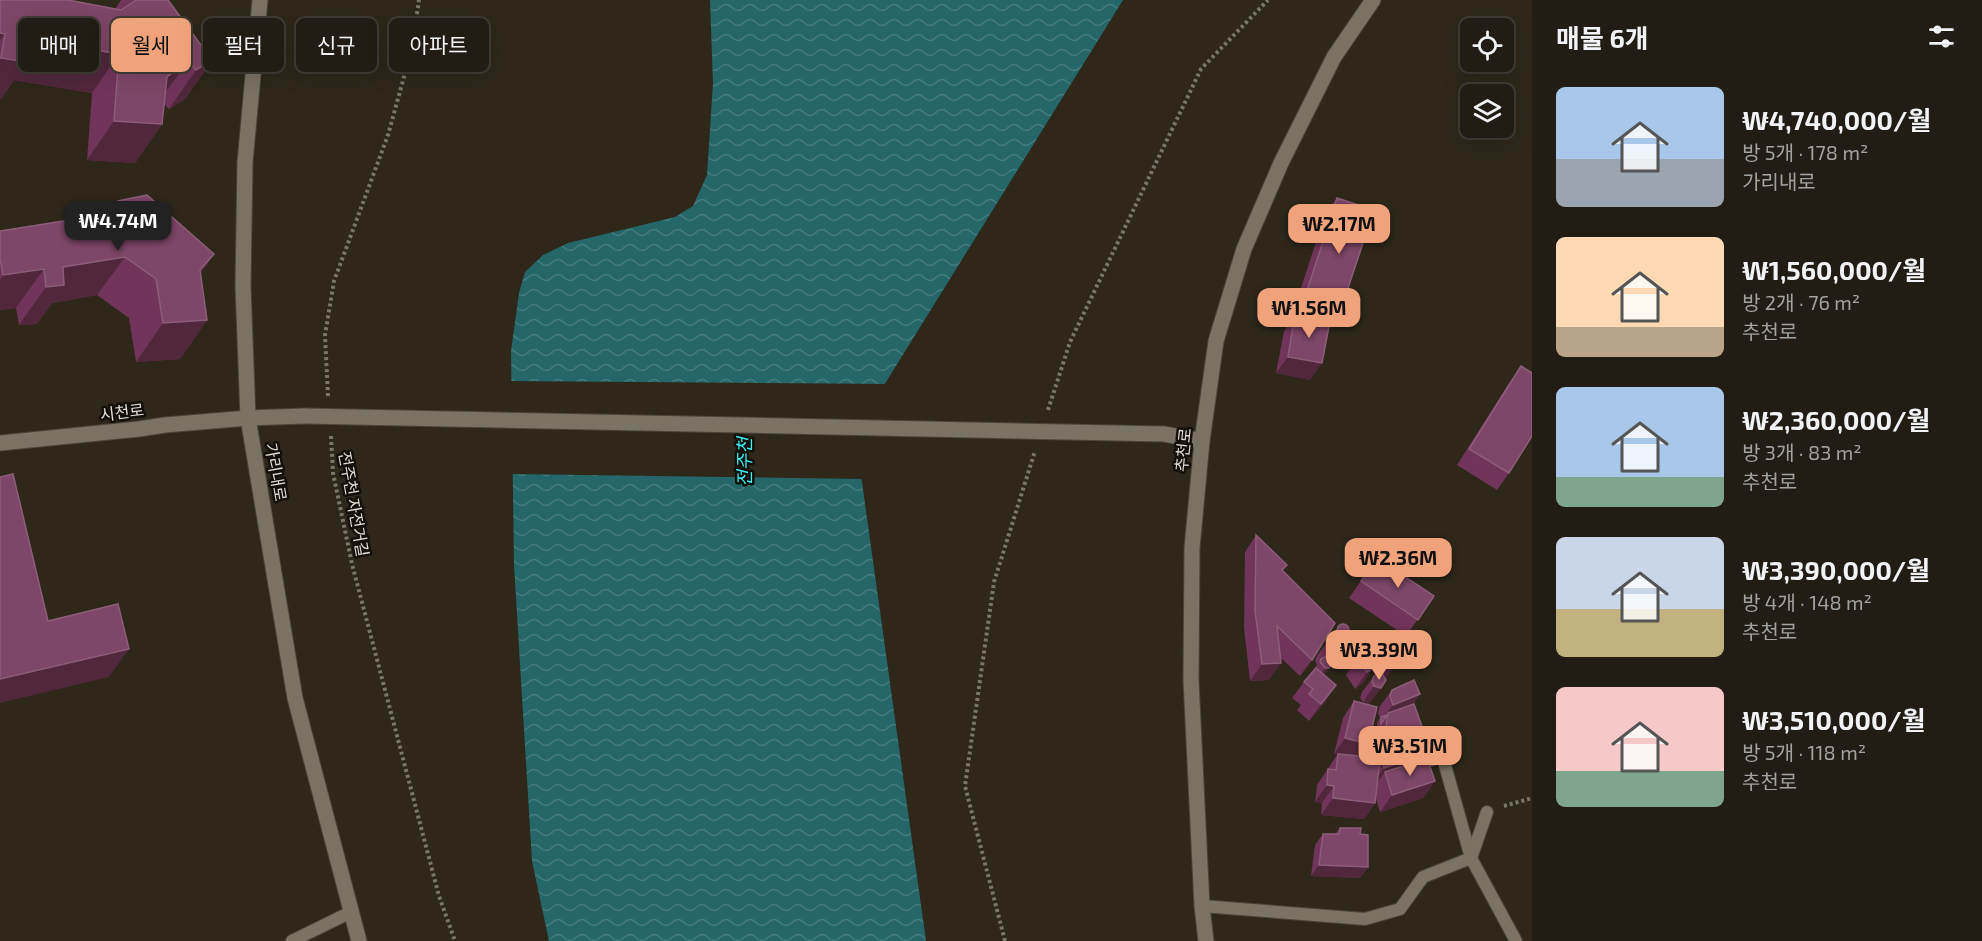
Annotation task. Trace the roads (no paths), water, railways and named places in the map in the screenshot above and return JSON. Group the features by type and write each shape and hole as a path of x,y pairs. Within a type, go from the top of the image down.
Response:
{"street":[{"name":"가리내로","path":"260,0 245,162 243,286 248,418 295,698 359,941"},
{"name":"추천로","path":"1206,941 1202,906 1191,680 1192,548 1202,441 1216,340 1244,249 1281,163 1334,57 1373,0"},
{"name":"시천로","path":"0,443 139,429 165,424 305,416 1164,434 1202,441"}],"lane":[{"path":"1438,740 1471,858 1516,941"},
{"path":"1471,858 1486,812"},
{"path":"1202,906 1365,920 1400,909 1423,877 1471,858"},
{"path":"292,941 351,912"}],"water":[{"name":"전주천","path":"710,0 1123,0 855,432 926,941 549,941 532,861 514,565 511,351 519,293 525,272 543,255 568,243 675,217 693,206 707,175 713,83"}]}
